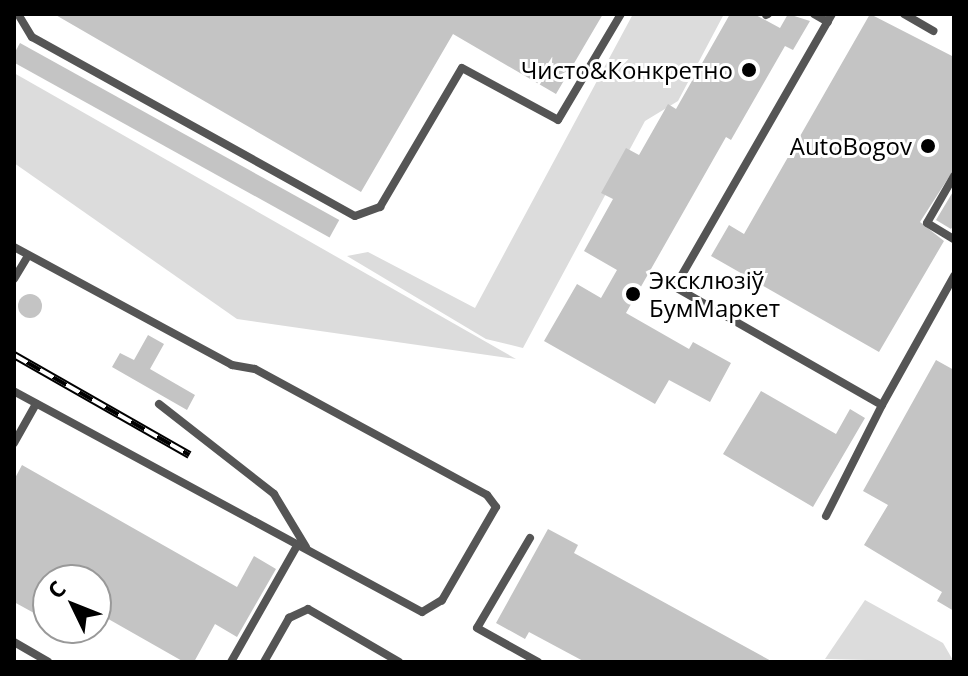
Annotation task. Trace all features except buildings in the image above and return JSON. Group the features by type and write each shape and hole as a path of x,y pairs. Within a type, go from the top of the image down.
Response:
{"lane":[{"path":"18,14 32,37 355,216 380,207 462,68 558,120 621,14"},
{"path":"814,14 830,18 675,287 882,405"},
{"path":"904,14 934,31"},
{"path":"954,176 927,223 954,239"},
{"path":"14,247 27,257 232,365 255,369 487,495 496,507 442,600 422,612 14,391"},
{"path":"14,279 27,257"},
{"path":"826,516 882,405 954,276"},
{"path":"14,443 36,404"},
{"path":"159,404 274,494 309,551"},
{"path":"530,538 477,628 538,662"},
{"path":"231,662 298,544"},
{"path":"264,662 289,618 308,609 399,662"},
{"path":"14,642 48,662"}],"shaded area":[{"path":"633,14 724,14 678,101 645,121 523,348 486,339 347,256 368,252 475,308"},
{"path":"14,73 516,359 237,319 14,163"},
{"path":"865,600 943,643 954,662 825,659"}],"railway":[{"path":"14,355 189,455"}],"place":[{"name":"Чисто&Конкретно","path":"749,70"},
{"name":"AutoBogov","path":"928,146"},
{"name":"Эксклюзіў БумМаркет","path":"633,294"}]}
